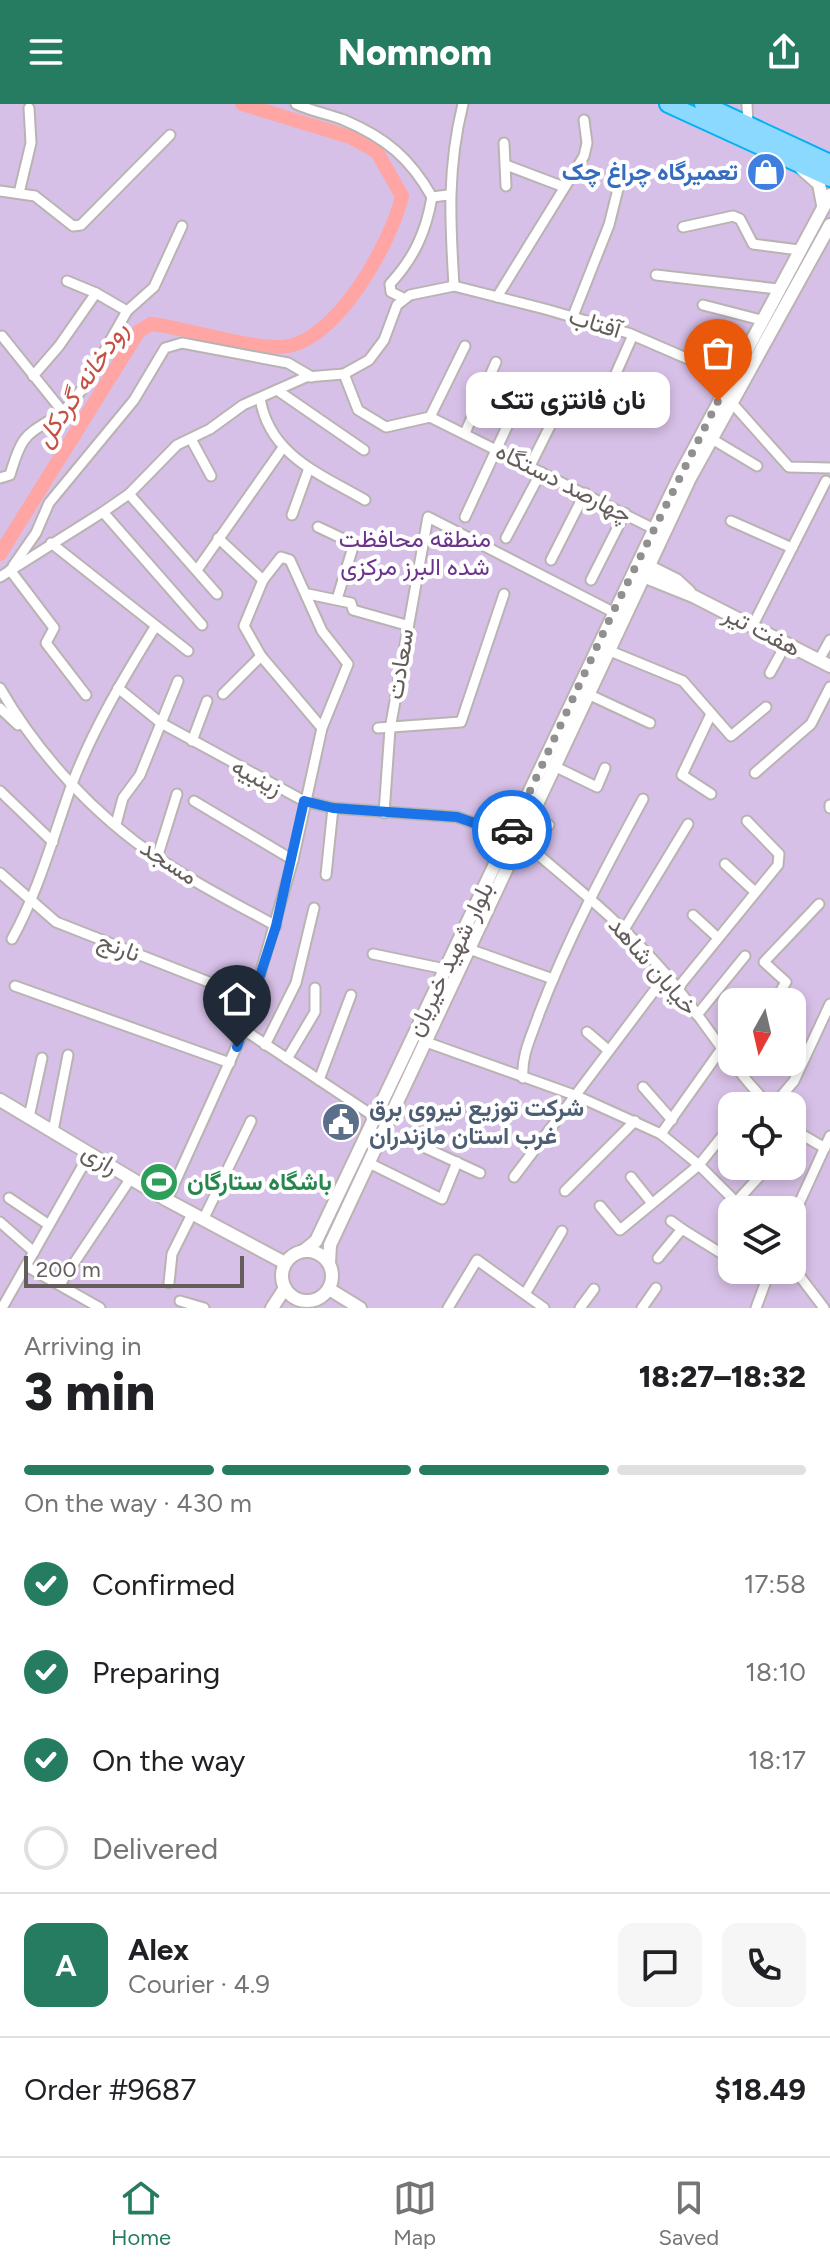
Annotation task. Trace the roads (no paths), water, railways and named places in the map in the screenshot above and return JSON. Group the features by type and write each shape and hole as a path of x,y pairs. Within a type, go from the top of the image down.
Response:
{"highway":[{"path":"668,104 830,178"},
{"path":"703,104 826,159"}],"main road":[{"path":"790,159 819,184 827,201"},
{"name":"بلوار شهید خیریان","path":"305,1250 316,1241 445,969 515,838 533,815 610,651 654,529 730,377 827,201"},
{"name":"بلوار شهید خیریان","path":"329,1263 330,1245 469,949 613,612 641,569 830,225"},
{"name":"هفت تیر","path":"641,569 676,580 693,596 824,663"},
{"name":"رازی","path":"0,1100 167,1200 285,1263"},
{"path":"294,1308 319,1298 329,1289 332,1279 329,1263 319,1253 305,1250 297,1252 285,1263 282,1271 285,1288 294,1297 306,1301"},
{"path":"272,1308 285,1288"},
{"path":"329,1289 360,1308"}],"street":[{"path":"296,104 343,120 382,139 415,166 432,197 428,223 410,262 390,284 391,292 403,298 454,286 448,195 453,144 463,104"},
{"path":"747,104 748,125"},
{"path":"19,193 31,143 29,108"},
{"path":"497,297 584,156 587,143 584,120"},
{"path":"0,191 35,196 73,226 81,225 170,135"},
{"path":"504,143 506,186"},
{"path":"506,165 564,187"},
{"path":"573,316 609,225 619,185"},
{"path":"432,197 448,195"},
{"path":"683,227 733,216 740,219 753,244 799,250"},
{"path":"0,478 10,475 20,441 28,432 63,412 84,387 127,311 154,287 182,226"},
{"path":"656,275 778,289"},
{"path":"67,281 127,311"},
{"name":"آفتاب","path":"454,286 573,316 633,335 730,377"},
{"path":"33,376 59,346 96,293"},
{"path":"3,574 129,494 177,445 243,405 312,377 344,374 369,360 384,340 403,298"},
{"path":"703,305 761,320"},
{"path":"609,389 633,335"},
{"path":"2,336 63,412"},
{"path":"3,574 36,533 49,503 134,400 165,348 182,343 288,363 312,377"},
{"path":"344,374 358,410 386,427 430,417 465,346"},
{"path":"465,433 496,362"},
{"path":"465,517 529,379"},
{"path":"277,390 364,450"},
{"path":"530,466 565,396"},
{"path":"260,398 268,429 282,449 365,500"},
{"path":"732,403 789,467 830,468"},
{"name":"چهارصد دستگاه","path":"430,417 654,529"},
{"path":"191,439 211,476"},
{"path":"712,439 757,466"},
{"path":"197,570 282,449"},
{"path":"292,515 309,468"},
{"path":"506,538 541,472"},
{"path":"752,627 826,481"},
{"path":"551,560 585,493"},
{"path":"129,494 217,594"},
{"path":"103,512 202,625"},
{"path":"591,580 625,513"},
{"name":"سعادت","path":"384,813 390,729 406,625 428,517 613,612"},
{"path":"731,521 792,548"},
{"path":"318,527 354,544 337,599"},
{"path":"218,538 263,580"},
{"path":"51,543 188,651"},
{"path":"167,1200 244,1030 276,926 322,728 348,664 322,631 308,594 286,558 278,558 263,580 244,626 261,656 322,728"},
{"path":"3,574 54,628 46,643 86,695"},
{"path":"308,594 351,603 353,610 406,625"},
{"path":"378,728 461,722 504,594"},
{"path":"12,939 33,901 72,784 118,688 155,627"},
{"path":"824,663 830,640"},
{"path":"770,673 786,644"},
{"path":"610,651 683,681 731,736 766,707"},
{"path":"223,694 261,656"},
{"path":"116,824 123,798 140,775 178,681"},
{"path":"755,773 811,724 830,687"},
{"path":"0,688 26,733"},
{"name":"زینبیه","path":"118,688 161,723 304,801 333,808 457,817 515,838"},
{"path":"590,695 650,723"},
{"path":"192,741 207,701"},
{"path":"0,708 26,733"},
{"path":"711,714 682,775 711,794"},
{"name":"مسجد","path":"26,733 72,784 157,858 276,926"},
{"path":"556,767 597,787 605,768"},
{"path":"0,791 53,842"},
{"path":"157,858 177,794"},
{"path":"523,1078 521,1062 553,979 589,897 643,799"},
{"path":"194,801 293,860"},
{"path":"326,875 333,808"},
{"path":"533,815 549,825"},
{"path":"677,989 780,859 747,821"},
{"path":"625,928 688,824"},
{"name":"خیابان شاهد","path":"515,838 625,928 677,989 718,1048"},
{"path":"725,864 754,891"},
{"name":"نارنج","path":"0,873 56,922 252,999"},
{"path":"782,988 786,982 764,962 819,904"},
{"path":"265,1045 296,983 314,908"},
{"path":"693,915 717,937"},
{"path":"469,949 553,979"},
{"path":"373,954 445,969"},
{"path":"697,1015 745,956"},
{"path":"514,1177 666,975"},
{"path":"15,986 230,1063"},
{"path":"287,1059 315,1012 315,988"},
{"path":"319,1080 351,995"},
{"path":"784,1092 794,1081 830,1004"},
{"path":"244,1030 375,1117"},
{"path":"587,1032 608,1050"},
{"path":"426,1042 577,1096 661,1134 730,1196"},
{"path":"661,1134 718,1054"},
{"path":"53,1131 68,1055"},
{"path":"29,1117 42,1058"},
{"path":"643,1087 672,1120"},
{"path":"169,1283 172,1254 198,1217 251,1121"},
{"path":"565,1191 635,1121"},
{"path":"803,1196 828,1141 806,1134"},
{"path":"600,1206 620,1230 699,1165 718,1141"},
{"path":"417,1144 480,1173"},
{"path":"2,1308 90,1153"},
{"path":"369,1163 442,1199 457,1162"},
{"path":"631,1177 651,1202"},
{"path":"60,1284 131,1178"},
{"path":"742,1196 756,1180"},
{"path":"9,1198 49,1225"},
{"path":"671,1221 718,1251"},
{"path":"0,1222 34,1252"},
{"path":"658,1258 682,1229"},
{"path":"525,1294 562,1231"},
{"path":"448,1308 477,1260 544,1308"},
{"path":"26,1266 100,1308"},
{"path":"756,1308 765,1284"},
{"path":"806,1284 824,1308"},
{"path":"642,1308 656,1288"},
{"path":"580,1308 594,1289"},
{"path":"0,1290 8,1298"},
{"path":"180,1301 204,1308"}],"waterway":[{"name":"رودخانه گردکل","path":"0,554 139,331 151,324 254,345 280,347 301,342 321,330 340,311 373,264 402,196 377,152 350,137 242,104"}],"place":[{"name":"تعمیرگاه چراغ چک","path":"766,172"},
{"name":"نان فانتزی تتک","path":"718,401"},
{"name":"شرکت توزیع نیروی برق غرب استان مازندران","path":"341,1122"},
{"name":"باشگاه ستارگان","path":"159,1182"}],"park label":[{"name":"منطقه محافظت شده البرز مرکزی","path":"415,553"}]}
